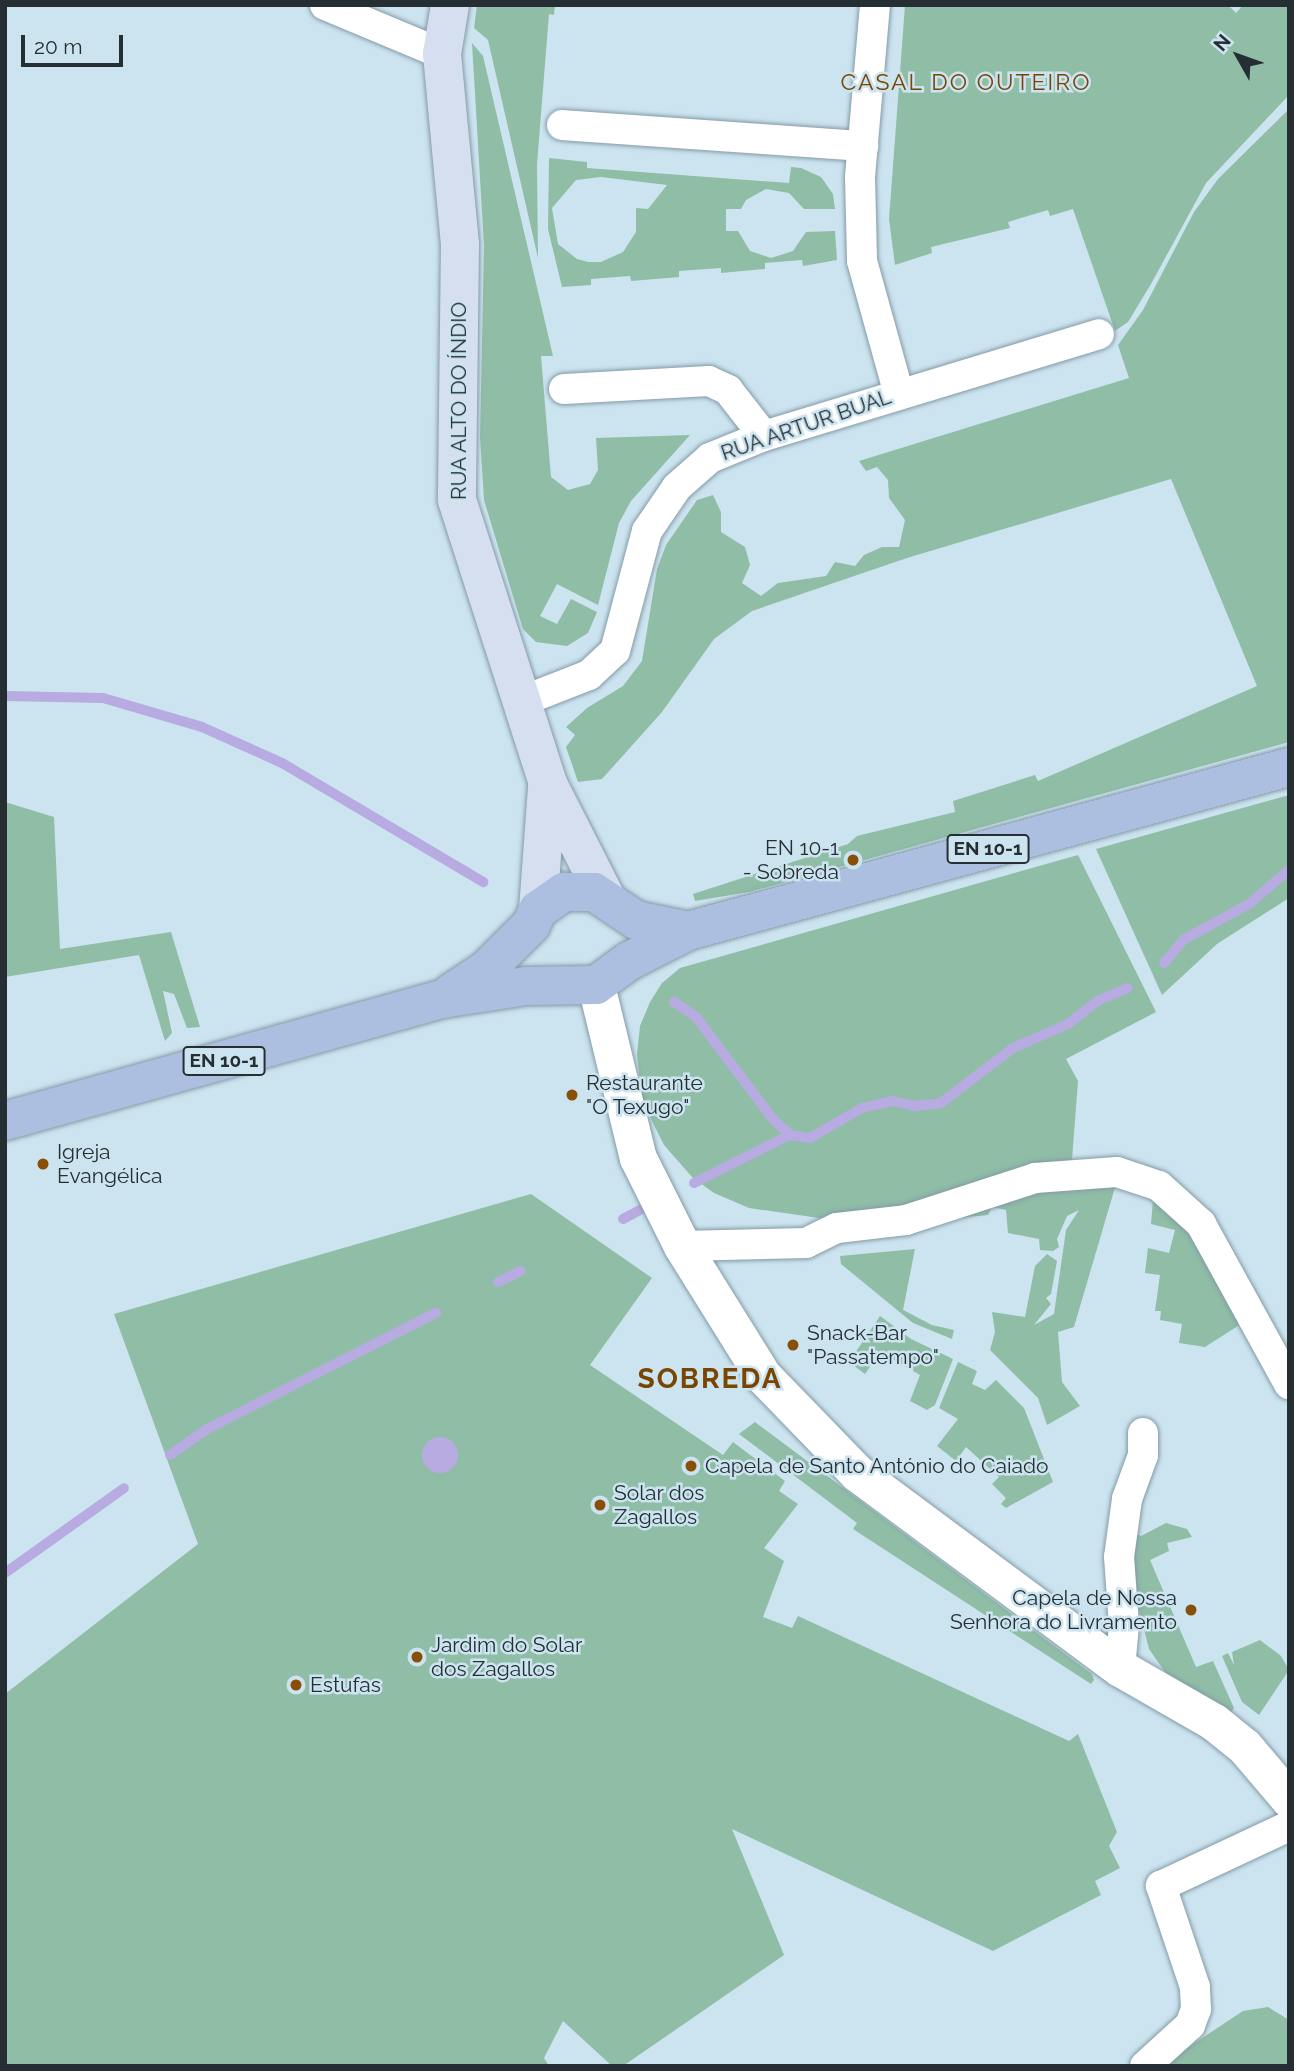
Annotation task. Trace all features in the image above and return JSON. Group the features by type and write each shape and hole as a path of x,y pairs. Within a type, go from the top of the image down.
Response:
{"main road":[{"name":"RUA ALTO DO ÍNDIO","path":"450,5 443,54 460,244 457,500 548,783 612,903"},
{"name":"EN 10-1","path":"5,1121 442,999 526,986 591,983 688,931 1289,767"},
{"name":"RUA ALTO DO ÍNDIO","path":"535,917 548,783"},
{"path":"580,890 612,903 628,934 627,950 591,983 540,970 529,940 535,917 564,892 580,890"},
{"name":"EN 10-1","path":"612,903 636,919 688,931"},
{"name":"EN 10-1","path":"442,999 486,970 535,917"}],"street":[{"path":"325,5 443,54"},
{"path":"876,5 863,146 862,261 899,394"},
{"path":"562,125 863,146"},
{"name":"RUA ARTUR BUAL","path":"520,702 571,684 604,665 622,633 638,552 659,509 710,458 764,436 1099,334"},
{"path":"564,389 709,381 728,390 764,436"},
{"path":"591,983 638,1158 682,1246 742,1347 813,1432 857,1473 1120,1668 1223,1730 1289,1799"},
{"path":"682,1246 806,1243 837,1228 906,1220 1035,1178 1095,1171 1138,1177 1180,1200 1201,1224 1289,1384"},
{"path":"1120,1668 1124,1626 1119,1557 1127,1499 1143,1455 1143,1433"},
{"path":"1145,2066 1190,2025 1196,2009 1195,1987 1161,1886 1289,1826"}],"green space":[{"path":"477,5 555,5 554,15 549,14 537,164 538,258 488,40 474,28"},
{"path":"905,5 1228,5 1236,13 1243,5 1289,5 1289,95 1206,183 1128,322 1115,331 1073,209 1050,216 1048,210 1008,222 1010,228 931,247 932,253 895,265 889,219"},
{"path":"472,43 483,56 553,356 541,356 551,477 568,490 590,484 598,470 596,438 690,435 631,501 619,523 598,605 557,584 540,616 557,624 571,599 597,612 588,633 567,646 536,642 523,629 484,500 480,437 484,246"},
{"path":"1289,109 1289,742 749,892 695,901 693,894 848,844 857,836 955,812 953,801 1035,775 1038,781 1257,686 1171,479 907,558 752,611 714,639 662,712 602,779 578,782 566,747 575,735 566,727 587,708 623,686 642,661 657,569 666,545 697,500 713,495 721,512 721,532 745,547 750,565 742,583 761,596 778,583 826,576 835,562 855,566 864,555 882,547 899,547 905,520 889,498 888,480 877,467 866,471 859,461 1129,378 1118,345 1143,310 1194,212 1218,179"},
{"path":"549,158 587,162 587,168 789,183 791,167 801,168 821,177 833,194 835,209 804,209 789,193 766,189 746,200 741,209 726,209 726,231 738,231 750,251 771,258 793,251 806,232 835,231 837,260 803,266 802,260 765,263 765,269 721,273 721,268 679,271 679,277 631,281 630,276 591,279 591,285 562,287 548,229","holes":["601,177 667,185 648,209 636,208 636,232 623,252 601,262 588,262 577,259 558,244 552,208 576,180"]},
{"path":"1289,795 1289,898 1217,944 1162,995 1096,849"},
{"path":"5,802 54,817 60,949 171,932 200,1027 187,1028 174,994 163,991 172,1033 165,1041 139,955 5,977"},
{"path":"1078,855 1156,1012 1066,1059 1078,1081 1072,1160 897,1212 819,1218 749,1208 714,1193 692,1177 664,1145 642,1101 637,1054 640,1026 650,1002 662,983 680,968"},
{"path":"1116,1184 1074,1327 1058,1332 1062,1382 1080,1406 1047,1425 1038,1398 990,1350 995,1332 992,1312 1025,1317 1035,1266 1047,1254 1057,1261 1051,1294 1046,1298 1051,1304 1034,1325 1054,1314 1066,1230 1079,1210 1067,1216 1057,1239 1059,1247 1053,1251 1040,1250 1039,1239 1008,1233 1006,1210 992,1207 988,1215 949,1219 1009,1195"},
{"name":"Jardim do Solar dos Zagallos","path":"531,1194 652,1278 590,1365 723,1455 733,1442 785,1481 779,1491 798,1504 764,1548 784,1561 763,1617 792,1628 798,1616 1069,1741 1078,1734 1117,1832 1109,1846 1120,1868 1095,1881 1101,1895 993,1951 732,1829 784,1955 623,2066 612,2066 563,2021 544,2058 549,2066 5,2066 5,1694 198,1544 114,1314"},
{"path":"1153,1200 1187,1231 1241,1324 1205,1347 1179,1343 1182,1324 1160,1320 1161,1311 1155,1311 1160,1275 1145,1273 1148,1248 1169,1253 1175,1230 1151,1224"},
{"path":"915,1249 903,1310 932,1325 954,1330 952,1339 913,1323 841,1264 840,1256"},
{"path":"880,1316 911,1339 953,1359 935,1405 927,1410 910,1401 920,1375 880,1352 865,1374 849,1362"},
{"path":"958,1362 977,1371 972,1384 985,1390 996,1380 1024,1408 1053,1482 1006,1508 1001,1504 1006,1498 992,1484 999,1477 966,1447 956,1461 937,1446 958,1419 939,1408"},
{"path":"755,1422 1092,1674 1094,1680 1091,1684 853,1529 857,1523 739,1434"},
{"path":"1166,1523 1187,1529 1192,1537 1167,1543 1169,1551 1150,1560 1196,1667 1213,1661 1234,1708 1229,1715 1167,1675 1149,1649 1128,1568 1134,1533 1141,1536"},
{"path":"1260,1640 1281,1656 1289,1670 1259,1715 1242,1702 1222,1656 1228,1653 1234,1665 1232,1652"},
{"path":"1268,2007 1289,2020 1289,2066 1160,2066 1243,2011"}],"shaded area":[{"path":"440,1437 453,1442 458,1455 453,1468 440,1473 427,1468 422,1455 427,1442"}],"waterway":[{"path":"5,696 103,698 202,727 282,763 483,882"},
{"path":"1164,963 1183,940 1249,904 1289,870"},
{"path":"674,1002 696,1017 773,1119 790,1135 810,1138 862,1108 893,1101 914,1106 941,1103 1013,1048 1068,1024 1097,1001 1127,988"},
{"path":"694,1183 790,1135"},
{"path":"623,1219 642,1209"},
{"path":"498,1282 521,1271"},
{"path":"170,1455 207,1429 436,1313"},
{"path":"5,1573 124,1488"}],"place":[{"name":"EN 10-1 - Sobreda","path":"853,860"},
{"name":"Restaurante \"O Texugo\"","path":"572,1095"},
{"name":"Igreja Evangélica","path":"43,1164"},
{"name":"Snack-Bar \"Passatempo\"","path":"793,1345"},
{"name":"Capela de Santo António do Caiado","path":"691,1466"},
{"name":"Solar dos Zagallos","path":"600,1505"},
{"name":"Capela de Nossa Senhora do Livramento","path":"1191,1610"},
{"name":"Jardim do Solar dos Zagallos","path":"417,1657"},
{"name":"Estufas","path":"296,1685"}],"district":[{"name":"CASAL DO OUTEIRO","path":"966,82"},
{"name":"SOBREDA","path":"710,1379"}]}
